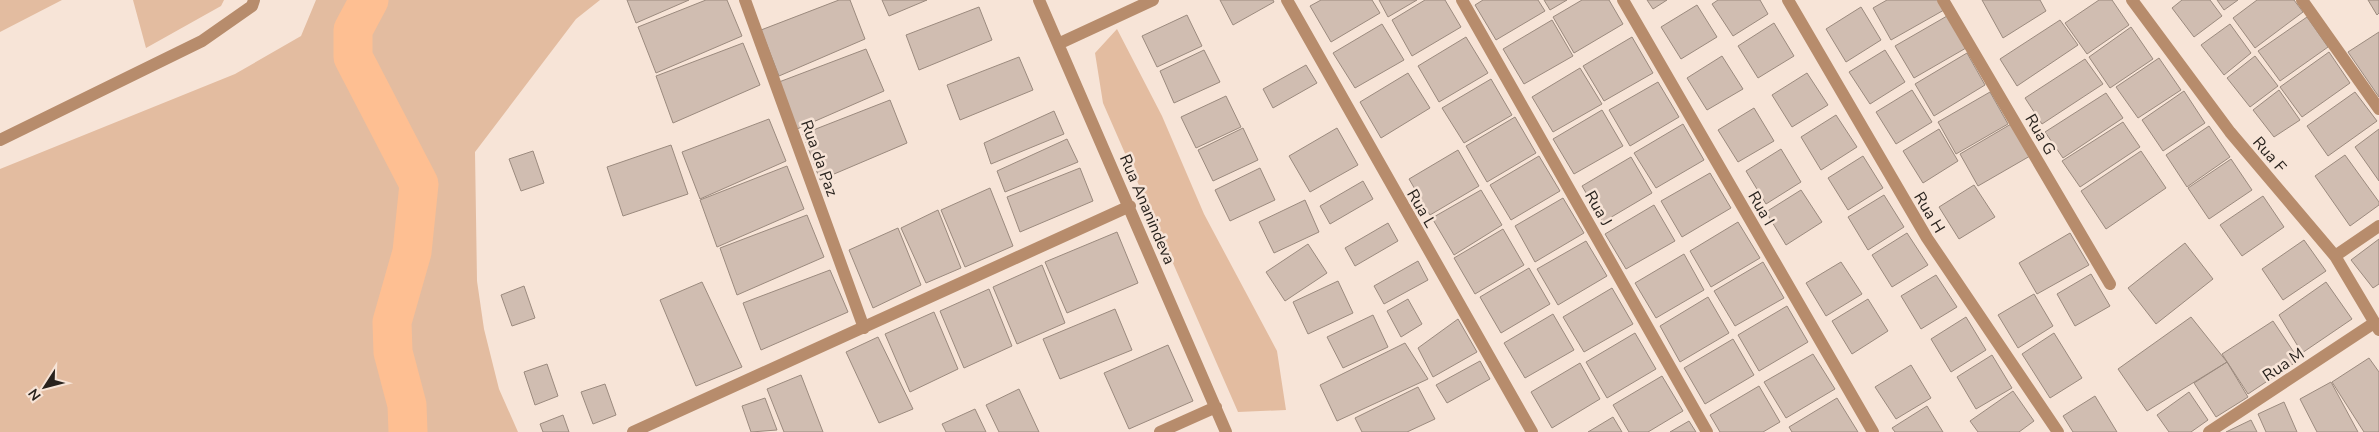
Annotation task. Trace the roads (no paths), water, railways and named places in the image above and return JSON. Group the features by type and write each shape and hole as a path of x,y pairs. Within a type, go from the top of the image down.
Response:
{"street":[{"name":"Rua da Paz","path":"745,0 864,328"},
{"name":"Rua Ananindeva","path":"1039,0 1130,206 1226,432"},
{"path":"1058,44 1153,0"},
{"name":"Rua L","path":"1287,0 1532,432"},
{"name":"Rua J","path":"1462,0 1707,432"},
{"name":"Rua I","path":"1622,0 1873,432"},
{"name":"Rua H","path":"1788,0 1926,238 2058,432"},
{"name":"Rua G","path":"1943,0 2110,284"},
{"name":"Rua F","path":"2132,0 2230,132 2335,256 2377,327"},
{"path":"2302,0 2379,109"},
{"path":"0,140 202,41 253,3"},
{"path":"633,432 1130,206"},
{"path":"2335,256 2379,226"},
{"name":"Rua M","path":"2209,432 2377,327"},
{"path":"1160,432 1216,407"}],"waterway":[{"path":"369,0 353,30 353,57 419,184 412,252 392,322 393,352 407,405 408,432"}]}
